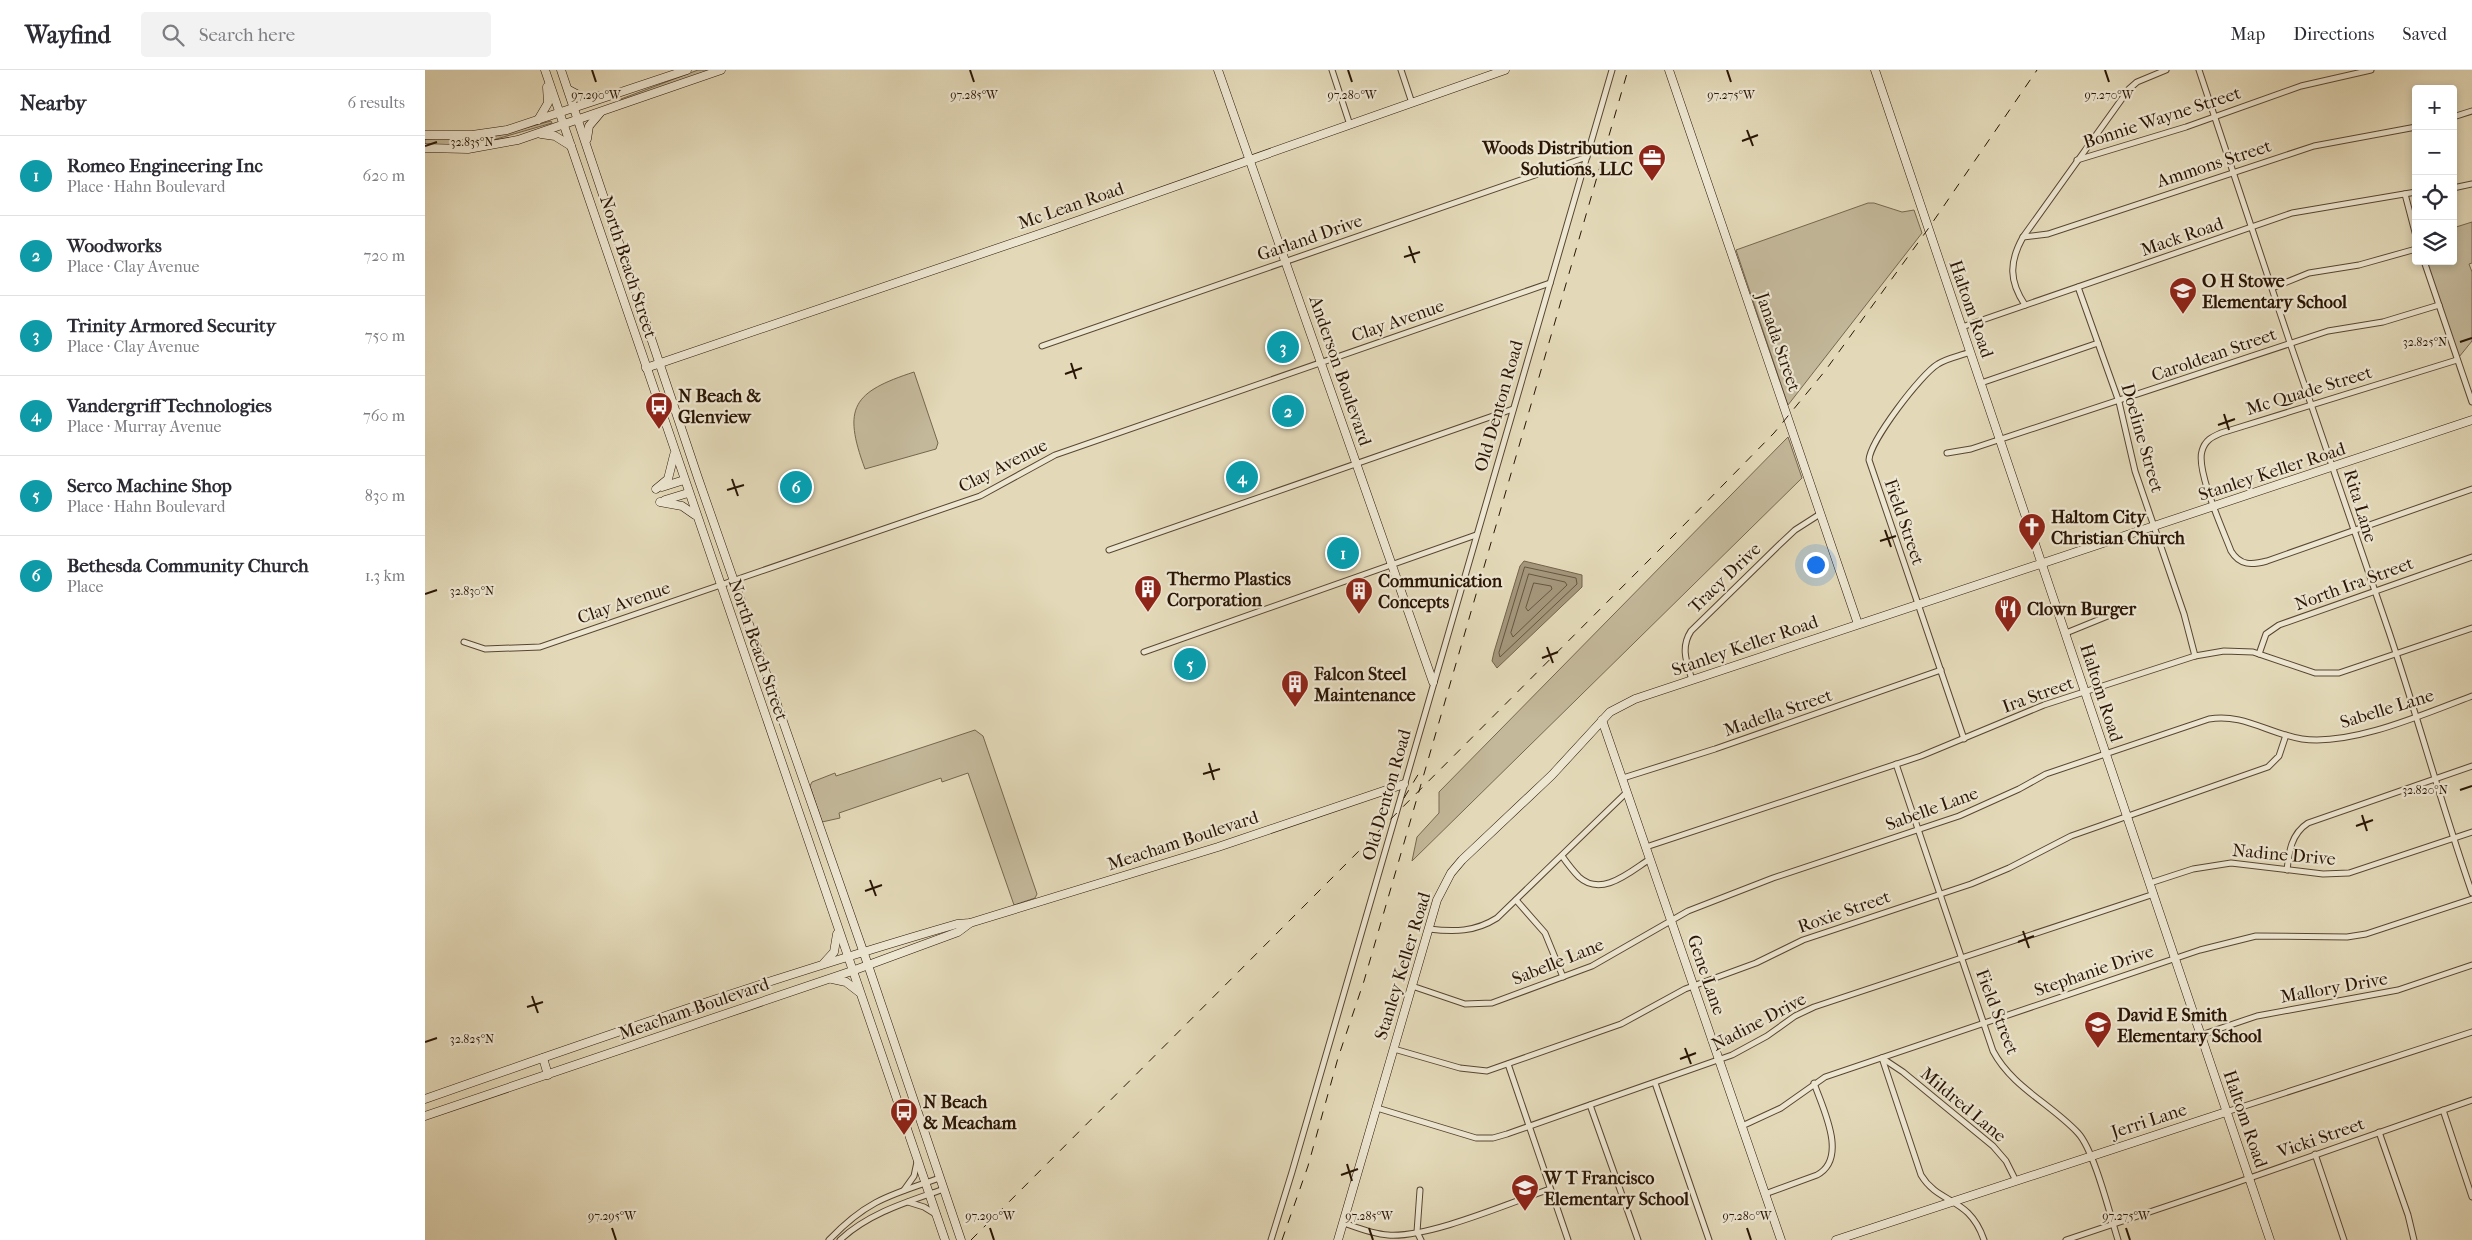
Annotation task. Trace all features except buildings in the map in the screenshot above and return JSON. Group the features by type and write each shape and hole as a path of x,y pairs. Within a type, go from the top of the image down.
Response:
{"main road":[{"name":"North Beach Street","path":"545,70 688,493 945,1240"},
{"path":"538,120 548,103 545,70"},
{"name":"North Beach Street","path":"561,70 961,1240"},
{"path":"425,135 491,133 560,113 687,70"},
{"path":"425,148 477,148 518,140 721,70"},
{"name":"Anderson Boulevard","path":"1218,70 1433,682"},
{"name":"Mc Lean Road","path":"646,368 1055,229 1505,70"},
{"name":"Janada Street","path":"1669,70 1858,624"},
{"name":"Haltom Road","path":"1875,70 2270,1240"},
{"path":"569,90 584,98 606,97"},
{"path":"586,144 587,129 602,112"},
{"path":"534,134 555,136 564,140 572,147"},
{"name":"Stanley Keller Road","path":"1338,1240 1437,900 1451,873 1551,775 1610,712 1623,704 1692,680 2472,420"},
{"path":"675,454 669,479 656,489 684,480"},
{"path":"688,493 661,502 682,506 696,516"},
{"name":"Gene Lane","path":"1602,720 1781,1240"},
{"name":"Meacham Boulevard","path":"425,1099 847,957 957,924 971,923 1218,847 1404,784"},
{"path":"806,834 820,829"},
{"name":"Meacham Boulevard","path":"425,1116 852,971 958,932 971,923"},
{"path":"823,965 834,952 838,937 837,926"},
{"path":"827,979 846,982 860,994"},
{"path":"543,1058 549,1075"},
{"path":"889,1077 904,1072"},
{"path":"902,1115 917,1110"},
{"name":"Jerri Lane","path":"1836,1240 2226,1112"}],"street":[{"path":"1332,70 1351,125"},
{"path":"1401,70 1413,103"},
{"name":"Old Denton Road","path":"1271,1240 1612,70"},
{"path":"2025,305 2014,285 2011,270 2013,256 2023,237 2129,89 2137,82 2166,70"},
{"name":"Rita Lane","path":"2199,70 2396,654 2472,894"},
{"name":"Bonnie Wayne Street","path":"2077,160 2215,117 2301,86 2371,70"},
{"path":"2457,116 2472,111"},
{"name":"Ammons Street","path":"2023,237 2048,234 2314,146 2412,128"},
{"name":"Garland Drive","path":"1042,346 1587,157"},
{"path":"2457,187 2472,184"},
{"name":"Mack Road","path":"1961,327 2314,208 2412,193"},
{"path":"2405,194 2412,221"},
{"path":"2272,288 2309,273 2359,265 2412,250"},
{"path":"2425,265 2472,402"},
{"name":"Clay Avenue","path":"463,642 485,649 540,647 980,496 1055,454 1550,283"},
{"name":"Doeline Street","path":"2078,286 2119,402 2135,471 2184,614 2195,656"},
{"name":"Caroldean Street","path":"1947,453 1971,449 2001,440 2328,331 2383,322 2439,305"},
{"path":"1981,383 2098,343"},
{"name":"Field Street","path":"1964,739 1870,465 1869,452 1927,373 1937,364 1970,352"},
{"name":"Mc Quade Street","path":"2214,507 2202,468 2202,449 2207,440 2221,433 2311,404 2457,360"},
{"path":"1109,550 1513,409"},
{"path":"2214,507 2235,558 2248,564 2267,561 2472,489"},
{"name":"Tracy Drive","path":"1692,680 1684,650 1686,638 1795,530 1819,514"},
{"path":"1144,652 1476,535"},
{"name":"North Ira Street","path":"2259,654 2263,638 2269,630 2472,557"},
{"path":"2066,633 2120,611"},
{"name":"Ira Street","path":"1646,847 1896,764 1964,739 2044,705 2195,656 2224,652 2259,654 2300,669 2327,674 2361,667 2472,628"},
{"name":"Madella Street","path":"1623,778 1715,749 1941,670"},
{"name":"Sabelle Lane","path":"1412,986 1453,1001 1477,1005 1492,1003 1602,962 1671,920 1773,878 1966,813 2046,774 2196,723 2222,717 2239,719 2286,735 2327,740 2341,739 2416,716 2472,696"},
{"name":"Roxie Street","path":"1394,1049 1481,1072 1508,1064 1621,1024 1662,1000 1756,963 1803,940 1940,894 2009,868 2071,836 2126,815 2268,767 2279,756 2286,735"},
{"name":"Field Street","path":"1896,764 1993,1051 2004,1068 2078,1133 2090,1156 2118,1240"},
{"path":"2287,870 2291,843 2301,828 2307,824 2472,766"},
{"path":"1429,929 1451,932 1477,929 1497,918 1627,792"},
{"name":"Nadine Drive","path":"2150,883 2193,869 2231,863 2323,874 2349,873 2472,832"},
{"path":"1561,856 1585,882 1599,885 1613,883 1651,859"},
{"name":"Nadine Drive","path":"1377,1108 1476,1138 1493,1138 1719,1060 1752,1046 1786,1022 1814,1007 2154,894"},
{"name":"Stephanie Drive","path":"1742,1126 1764,1118 1781,1108 1814,1083 1882,1058 2226,942 2257,936 2347,937 2366,934 2472,898"},
{"path":"1516,900 1545,933 1563,977"},
{"name":"Mallory Drive","path":"2201,1036 2257,1016 2398,990 2472,965"},
{"name":"Jerri Lane","path":"2226,1112 2472,1032"},
{"path":"1882,1058 1921,1175 1931,1188 1954,1201 1977,1222 1984,1240"},
{"name":"Mildred Lane","path":"1882,1058 1903,1072 1993,1146 2006,1161 2016,1181"},
{"path":"1508,1064 1567,1240"},
{"path":"1655,1083 1709,1240"},
{"path":"1765,1194 1817,1175 1831,1163 1831,1135 1814,1083"},
{"name":"Vicki Street","path":"2066,1240 2472,1100"},
{"path":"1590,1105 1638,1240"},
{"path":"2443,1110 2472,1197"},
{"path":"2379,1132 2408,1215 2414,1240"},
{"path":"2315,1154 2344,1240"},
{"path":"905,1190 914,1176 917,1159"},
{"path":"829,1240 866,1206 940,1178"},
{"path":"840,1240 862,1222 944,1189"},
{"path":"1344,1223 1385,1235 1417,1232 1550,1189"},
{"path":"1420,1190 1417,1232 1421,1240"},
{"path":"908,1202 924,1207 937,1215"}],"shaded area":[{"path":"698,70 712,70 621,102 621,99"},
{"path":"551,121 552,123 486,142 467,145 425,146 425,139 496,136"},
{"path":"1868,203 1874,203 1902,212 1914,210 1922,233 1788,405 1736,250"},
{"path":"2472,222 2472,263 2469,264 2472,272 2472,341 2459,357 2427,265 2457,265 2457,227"},
{"path":"914,372 938,443 936,449 865,469 854,430 854,416 858,405 866,395 877,387"},
{"path":"1788,437 1802,478 1412,861 1417,837 1439,813 1439,792"},
{"path":"975,730 983,736 1037,894 1035,898 1014,905 968,773 942,782 941,778 839,813 840,818 822,822 810,786 812,782 835,773 836,776"}],"water":[{"path":"1524,561 1582,575 1582,587 1497,668 1492,661 1494,652 1520,566"}],"railway":[{"path":"1282,1240 1308,1166 1338,1058 1364,981 1628,70"},
{"path":"971,1240 1774,433 1825,371 1928,229 2037,70"},
{"path":"1404,798 1422,768"}],"place":[{"name":"Woods Distribution Solutions, LLC","path":"1652,182"},
{"name":"O H Stowe Elementary School","path":"2183,315"},
{"name":"Trinity Armored Security","path":"1283,347"},
{"name":"Woodworks","path":"1288,411"},
{"name":"N Beach & Glenview","path":"659,430"},
{"name":"Vandergriff Technologies","path":"1242,477"},
{"name":"Bethesda Community Church","path":"796,487"},
{"name":"Haltom City Christian Church","path":"2032,551"},
{"name":"Romeo Engineering Inc","path":"1343,553"},
{"name":"Thermo Plastics Corporation","path":"1148,613"},
{"name":"Communication Concepts","path":"1359,615"},
{"name":"Clown Burger","path":"2008,633"},
{"name":"Serco Machine Shop","path":"1190,664"},
{"name":"Falcon Steel Maintenance","path":"1295,708"},
{"name":"David E Smith Elementary School","path":"2098,1049"},
{"name":"N Beach & Meacham","path":"904,1136"},
{"name":"W T Francisco Elementary School","path":"1525,1212"}]}
